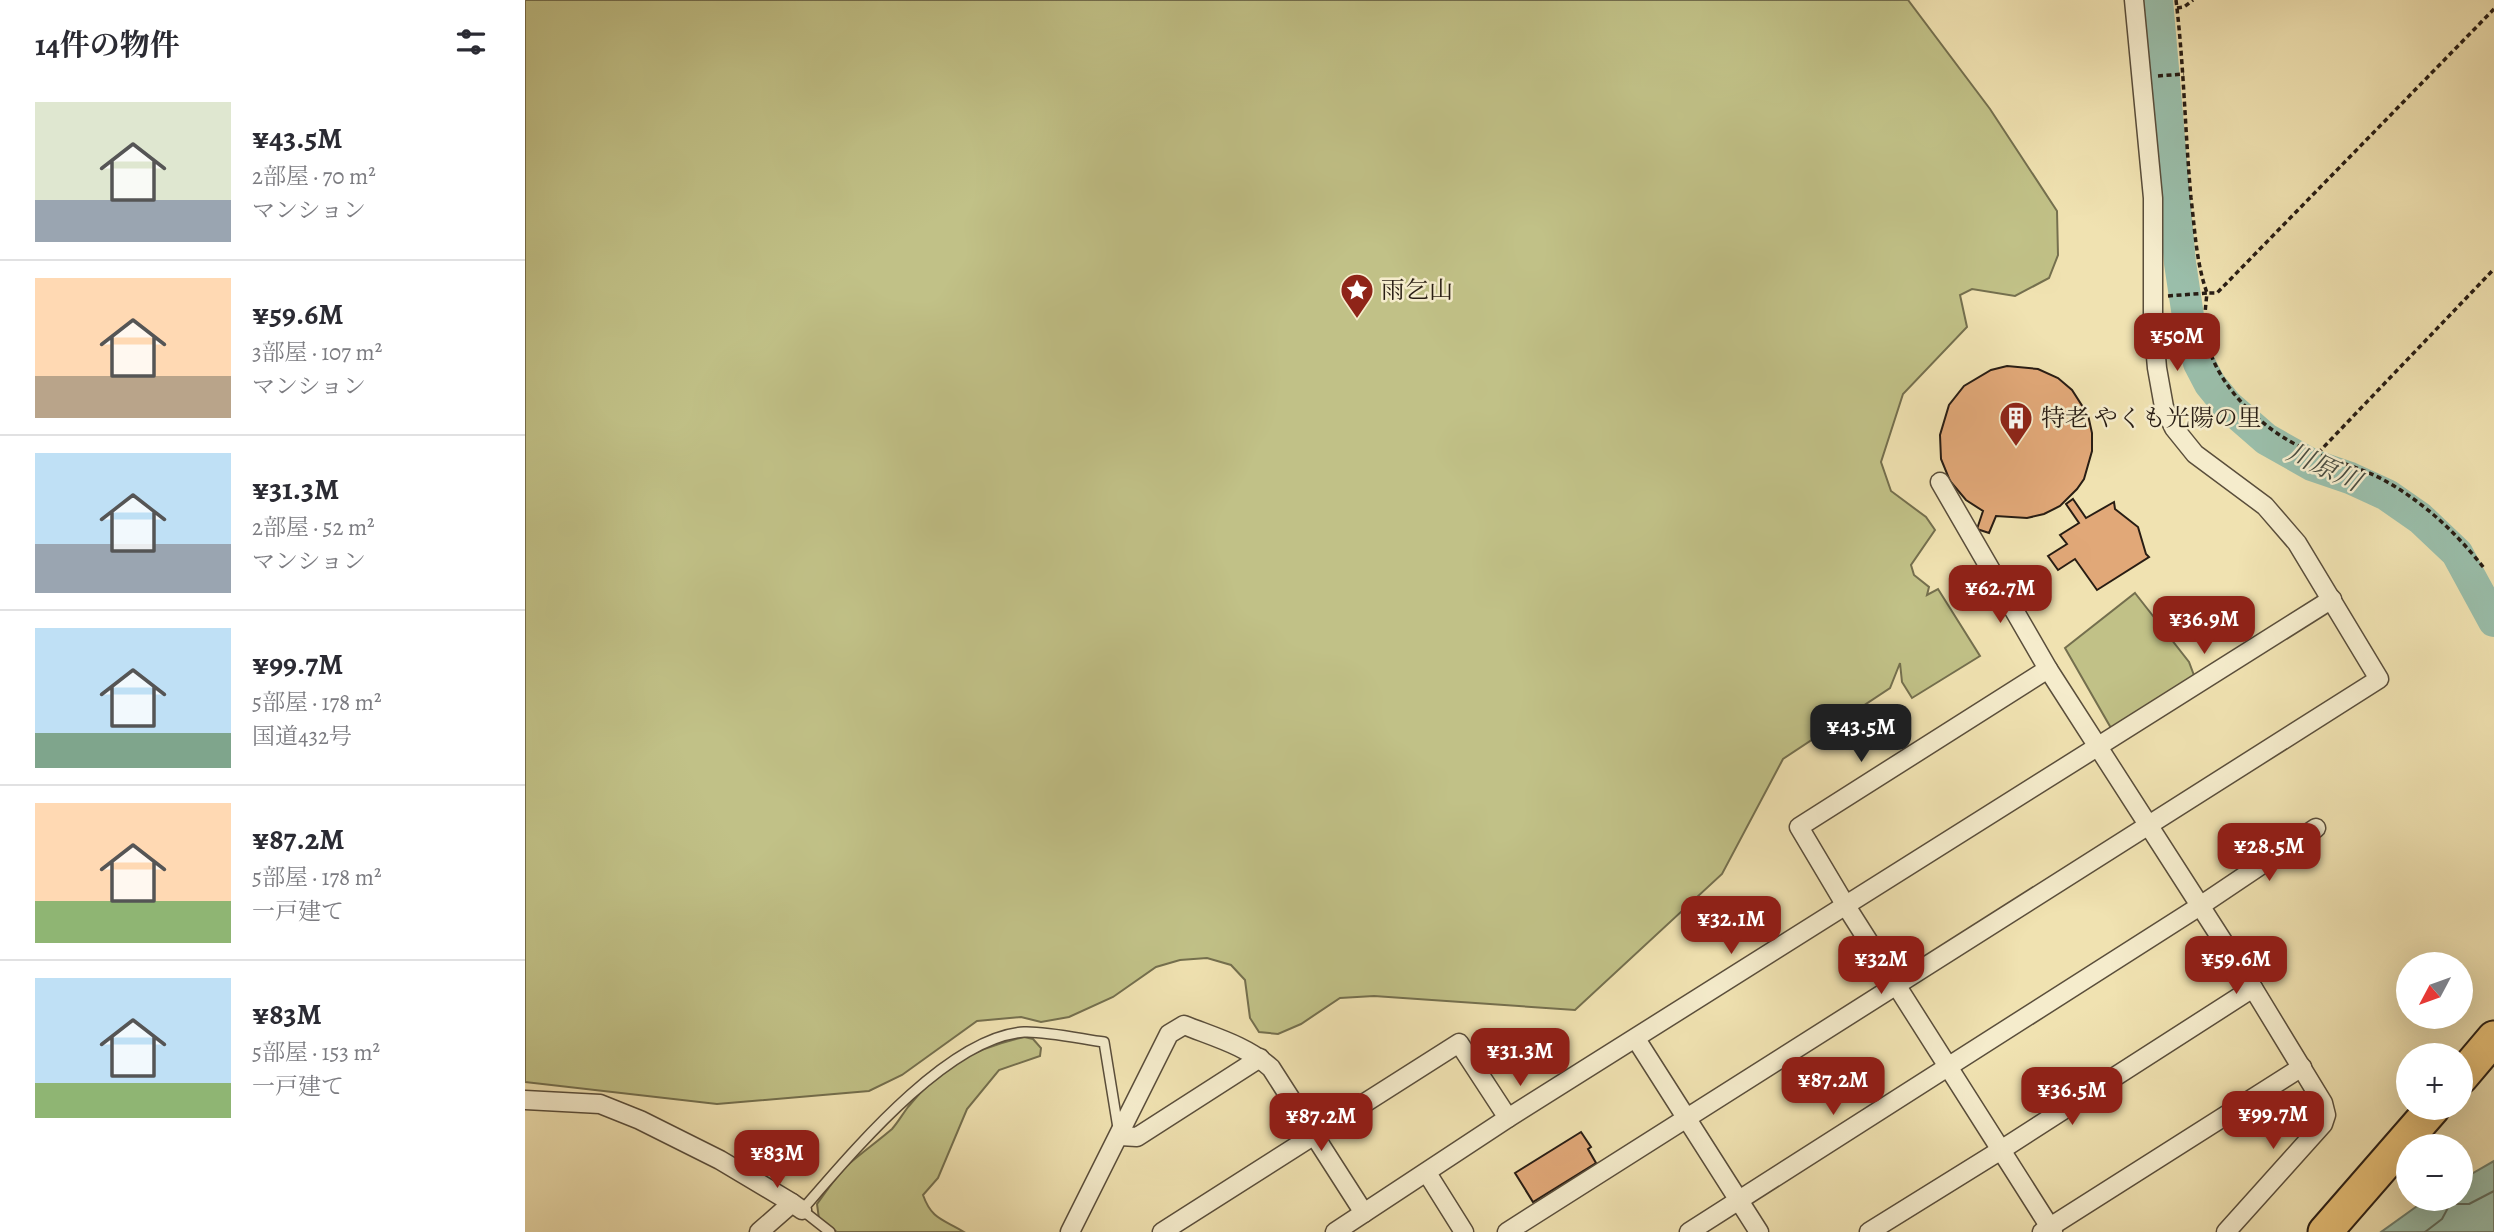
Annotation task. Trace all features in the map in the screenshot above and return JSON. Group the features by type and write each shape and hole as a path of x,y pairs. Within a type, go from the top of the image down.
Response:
{"highway":[{"path":"2473,1063 2494,1038"},
{"path":"2325,1232 2423,1120"}],"street":[{"path":"1507,1232 2379,679 2297,543 2265,506 2195,454 2178,434 2164,407 2157,368 2153,310 2153,198 2134,0"},
{"path":"1940,482 2048,669 2323,1102 2326,1115 2323,1124 2227,1232"},
{"path":"1335,1232 1508,1118 2332,599"},
{"path":"2048,669 1799,827 2048,1230 2302,1068"},
{"path":"1689,1232 2200,906 2316,828"},
{"path":"1869,1232 2253,988"},
{"path":"1070,1232 1169,1034 1184,1025 1242,1048 1260,1058 1271,1069 1364,1213"},
{"path":"1636,1038 1759,1232"},
{"path":"1162,1232 1459,1043 1508,1118"},
{"path":"1120,1136 1137,1138 1260,1058"},
{"path":"525,1100 600,1104 640,1120 720,1160 797,1206 759,1232"},
{"path":"1427,1173 1464,1232"},
{"path":"2214,1232 2242,1214"}],"lane":[{"path":"830,1232 797,1206 867,1136 952,1060 987,1041 1024,1032 1104,1042 1120,1136"}],"path":[{"path":"2176,0 2184,124 2197,252 2207,293 2204,323 2207,346 2217,369 2253,414 2286,439 2364,469 2424,505 2460,537 2484,568"},
{"path":"2177,8 2184,7 2193,0"},
{"path":"2167,296 2217,293 2494,9"},
{"path":"2152,77 2182,74"},
{"path":"2318,453 2494,269"}],"green space":[{"path":"525,0 1908,0 1990,109 2057,211 2058,255 2049,278 2015,296 1972,289 1960,295 1967,327 1903,394 1881,462 1891,491 1926,517 1935,530 1911,565 1914,575 1929,587 1927,595 1938,589 1980,656 1912,698 1902,682 1900,663 1890,688 1783,759 1722,874 1575,1010 1374,996 1340,998 1301,1024 1278,1034 1259,1032 1250,1018 1245,980 1231,965 1207,958 1180,960 1156,967 1113,997 1069,1017 1041,1022 1021,1017 977,1021 902,1075 869,1091 717,1104 525,1082"},
{"path":"2135,593 2189,662 2195,678 2111,728 2065,648"},
{"path":"1024,1037 1033,1039 1041,1048 1040,1056 999,1070 967,1109 938,1178 923,1195 934,1214 964,1232 837,1232 819,1219 817,1204 836,1178 892,1129 933,1080 959,1061 989,1047"}],"water":[{"path":"2494,1161 2494,1232 2381,1232 2410,1211 2473,1211 2473,1173"}],"building":[{"name":"特老 やくも光陽の里","path":"2007,366 2038,369 2058,378 2072,390 2088,415 2092,451 2084,479 2060,506 2027,518 1996,516 1989,533 1977,529 1983,511 1966,500 1950,481 1941,459 1940,435 1949,405 1964,386 1991,370"},
{"path":"2073,499 2086,518 2114,502 2115,509 2138,527 2149,557 2097,590 2075,559 2058,570 2048,556 2067,544 2060,535 2079,523 2066,504"},
{"path":"1581,1132 1591,1147 1588,1149 1596,1163 1533,1202 1515,1173"}],"waterway":[{"name":"川原川","path":"2157,0 2180,263 2191,336 2199,363 2210,384 2227,405 2266,439 2312,465 2387,495 2420,518 2457,553 2494,621"}],"place":[{"name":"雨乞山","path":"1357,320"},
{"name":"特老 やくも光陽の里","path":"2016,448"}]}
